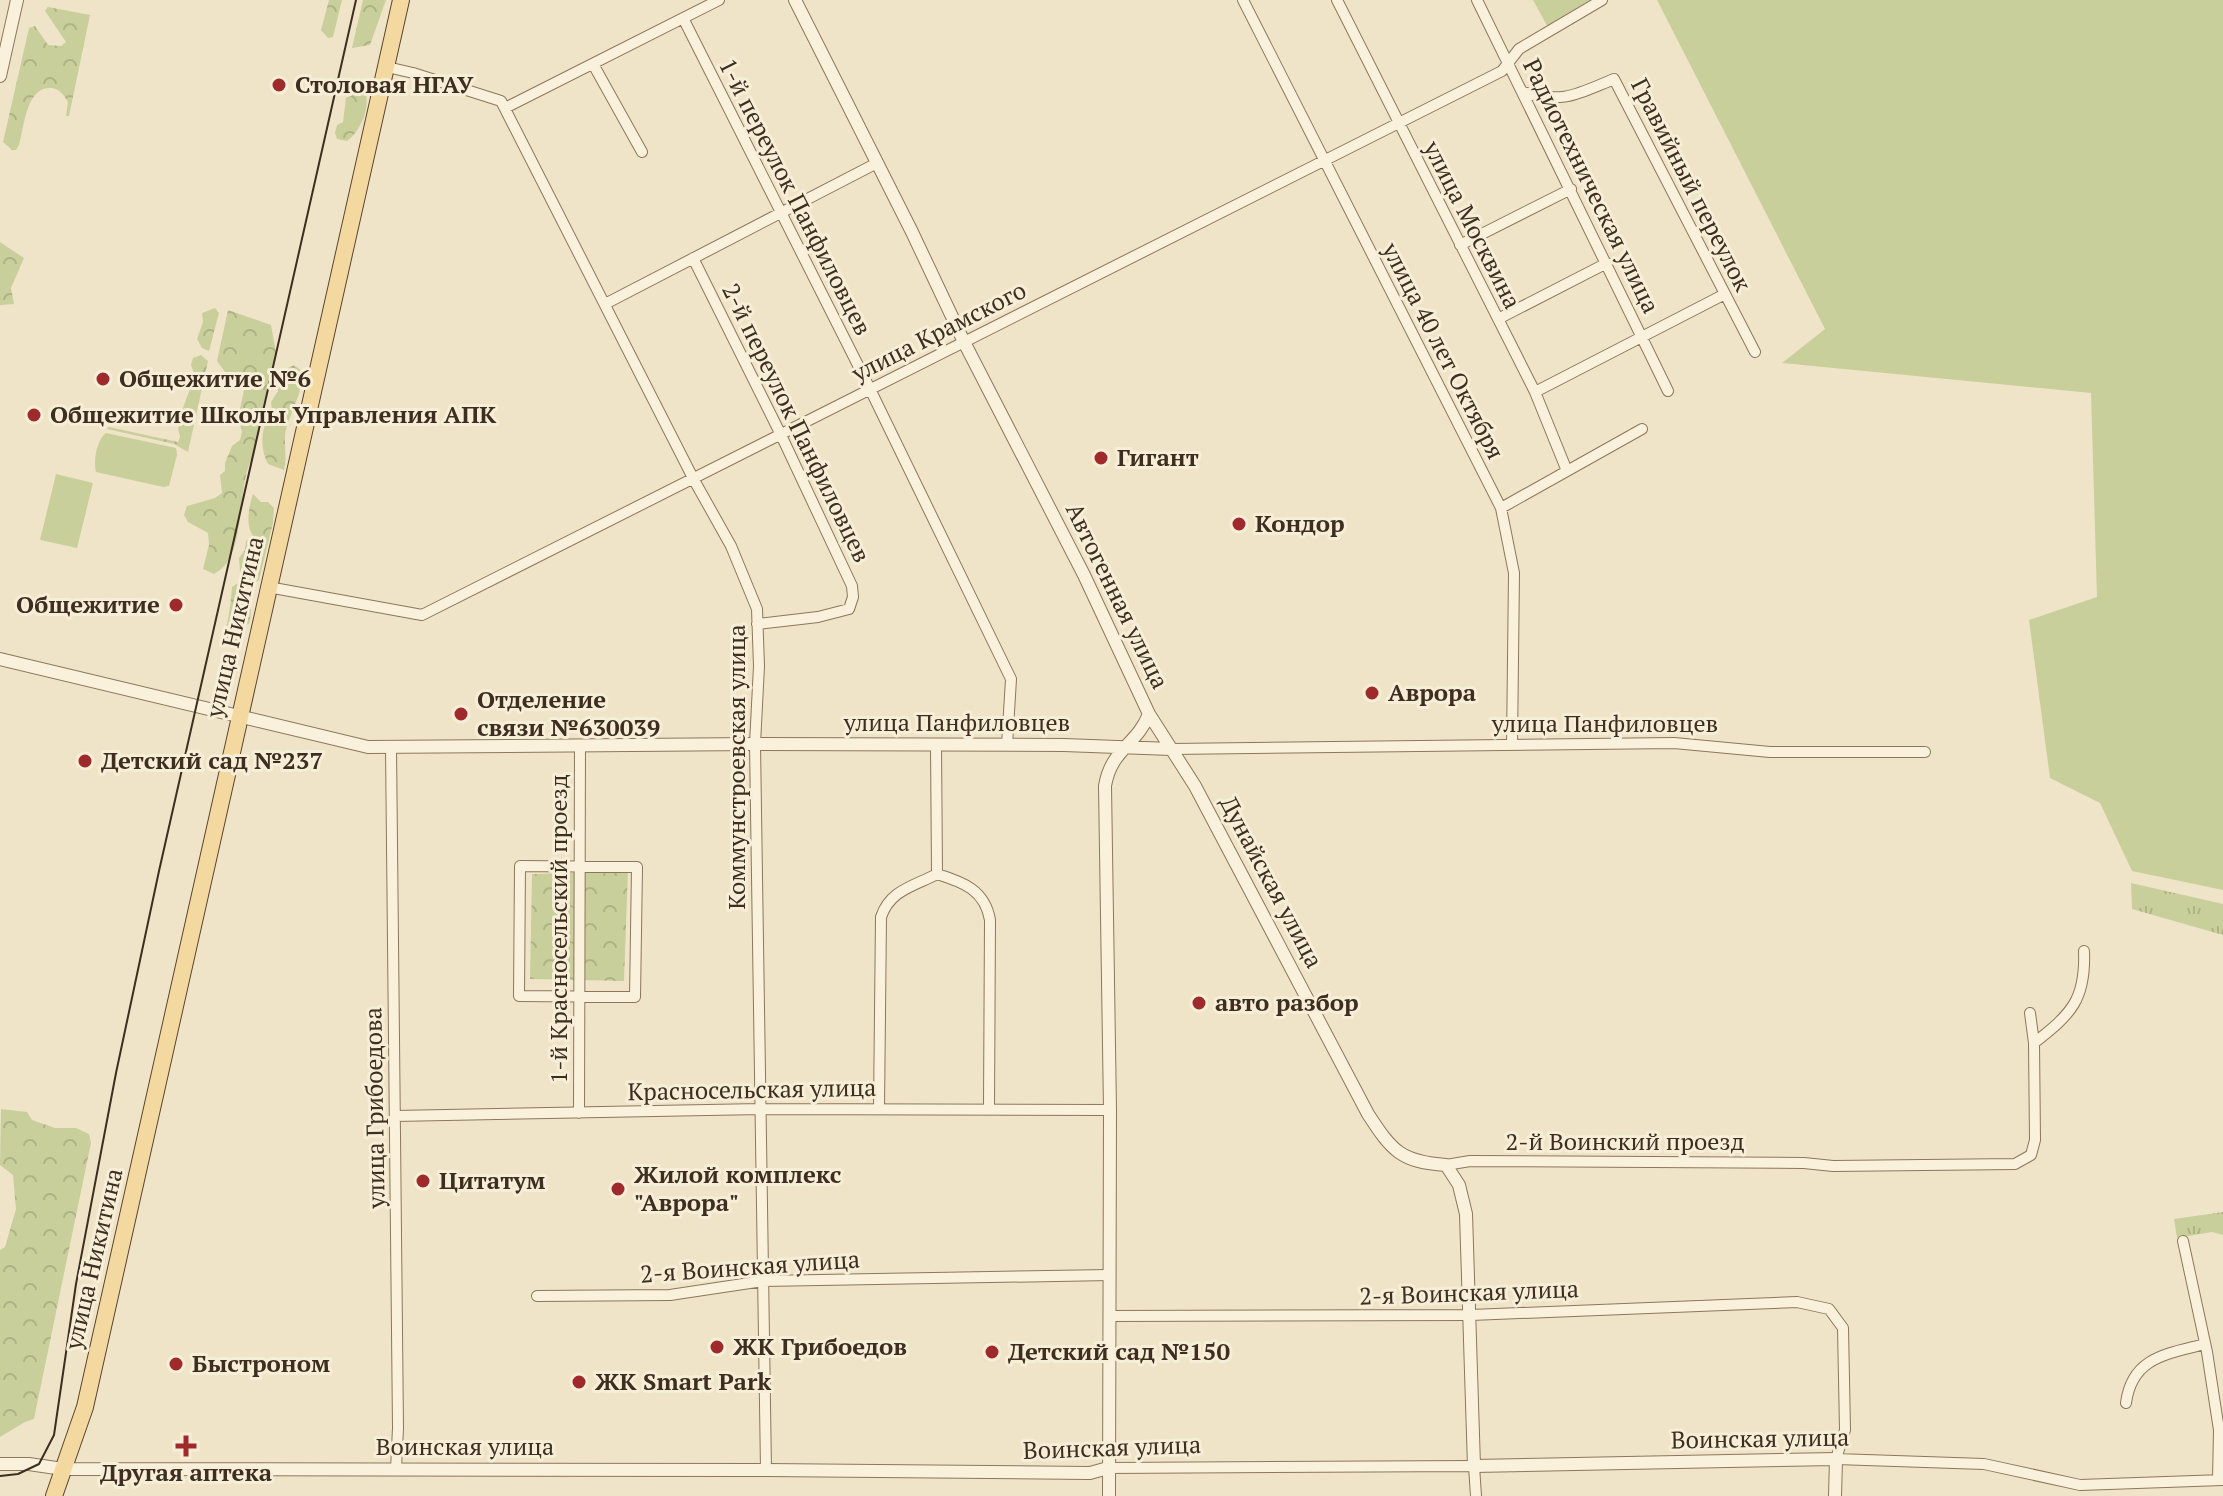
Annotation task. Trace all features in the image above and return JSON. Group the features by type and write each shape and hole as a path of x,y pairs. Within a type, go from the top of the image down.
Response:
{"main road":[{"name":"улица Никитина","path":"54,1496 85,1407 401,0"}],"street":[{"path":"0,76 17,0"},
{"path":"387,67 501,101 505,108 719,0"},
{"name":"Автогенная улица","path":"795,0 964,342 1084,575 1149,714 1138,733 1113,759 1105,786 1110,1110 1109,1496"},
{"name":"улица 40 лет Октября","path":"1243,0 1501,508 1514,573 1512,745"},
{"name":"улица Москвина","path":"1337,0 1535,392 1567,471"},
{"name":"Радиотехническая улица","path":"1477,0 1668,391"},
{"name":"улица Крамского","path":"268,587 422,615 1502,71 1519,49 1602,0"},
{"name":"1-й переулок Панфиловцев","path":"683,18 870,389 1011,679 1007,745"},
{"path":"593,64 642,152"},
{"name":"Гравийный переулок","path":"1523,92 1544,98 1568,98 1614,79 1755,352"},
{"name":"Коммунстроевская улица","path":"505,108 694,480 731,546 757,609 759,666 755,744 766,1470"},
{"path":"605,304 877,163"},
{"path":"1460,245 1571,189"},
{"name":"2-й переулок Панфиловцев","path":"693,258 852,586 853,597 849,609 818,617 757,624"},
{"path":"1498,319 1607,263"},
{"path":"1535,392 1725,294"},
{"path":"1501,508 1642,429"},
{"name":"улица Панфиловцев","path":"0,659 368,747 936,744 1171,749 1674,743 1770,752 1925,752"},
{"name":"Дунайская улица","path":"1149,714 1195,786 1383,1138 1407,1159 1446,1165"},
{"path":"936,744 937,874"},
{"name":"1-й Красносельский проезд","path":"579,1113 580,745"},
{"name":"улица Грибоедова","path":"391,747 396,1469"},
{"path":"520,866 580,867 637,867 635,997 519,996 520,866"},
{"path":"879,1109 881,917 885,905 894,895 937,874 961,881 988,907 989,1108"},
{"path":"2034,1043 2062,1022 2076,1003 2085,968 2084,951"},
{"name":"2-й Воинский проезд","path":"1446,1165 1470,1161 1804,1163 1833,1166 2015,1164 2031,1155 2035,1140 2034,1043 2030,1013"},
{"name":"Красносельская улица","path":"395,1116 761,1109 1110,1110"},
{"path":"1446,1165 1459,1185 1466,1214 1476,1496"},
{"path":"2183,1241 2219,1430 2221,1480"},
{"name":"2-я Воинская улица","path":"537,1296 670,1295 763,1281 1110,1275"},
{"name":"2-я Воинская улица","path":"1110,1316 1471,1315 1797,1302 1829,1309 1843,1328 1845,1430 1836,1459"},
{"path":"2126,1403 2128,1385 2148,1363 2170,1353 2205,1344"},
{"path":"1835,1496 1836,1459"},
{"name":"Воинская улица","path":"0,1464 63,1469 1090,1473 1108,1468 1474,1466 1836,1459 1984,1464 2080,1485 2221,1480"}],"green space":[{"path":"329,0 342,0 333,37 328,38 321,30"},
{"path":"363,0 386,0 370,45 352,48"},
{"path":"1533,0 1608,0 1550,31"},
{"path":"1657,0 2223,0 2223,890 2132,871 2100,803 2050,778 2029,620 2097,597 2091,393 1782,363 1825,329"},
{"path":"48,7 90,15 69,116 66,116 68,102 61,92 53,88 42,90 31,101 19,145 12,150 3,142 29,28 35,26 48,45 61,46 66,42 45,11"},
{"path":"355,86 363,87 366,94 364,117 347,141 337,139 335,133 337,125 343,122 346,98 351,96"},
{"path":"0,242 24,258 11,288 14,304 0,305"},
{"path":"215,308 219,313 209,351 202,348 197,339 203,322 202,313"},
{"path":"228,310 271,325 276,352 244,485 237,537 225,565 214,574 203,569 209,545 208,533 188,522 184,515 187,506 222,493 220,475 225,471 232,446 240,440 242,432 238,418 246,381 225,372 217,361"},
{"path":"201,355 208,361 188,452 174,444 107,429 178,442 178,428 185,417 181,413 190,389 188,381 194,373 191,365 193,358"},
{"path":"294,365 302,371 302,379 286,431 284,470 268,464 262,437 272,411 271,402 278,391 276,382 280,372"},
{"path":"106,433 176,448 169,486 96,472 96,451"},
{"path":"56,474 93,483 77,548 40,540"},
{"path":"253,494 274,508 259,580 253,585 240,572 239,558 245,550 246,541 253,536 248,521"},
{"path":"238,583 249,597 251,612 249,624 241,626 240,638 234,647 222,640 228,622 232,587"},
{"path":"628,871 624,981 530,979 532,874"},
{"path":"2131,883 2223,904 2223,935 2132,909"},
{"path":"1,1109 27,1112 32,1120 55,1128 76,1128 89,1134 91,1143 34,1419 0,1437 0,1250 5,1247 16,1209 13,1175 0,1165"},
{"path":"2223,1212 2223,1235 2212,1232 2177,1238 2174,1219"}],"tram line":[{"path":"0,1476 18,1474 39,1464 54,1435 76,1284 116,1073 356,0"}],"place":[{"name":"Столовая НГАУ","path":"279,85"},
{"name":"Общежитие №6","path":"103,379"},
{"name":"Общежитие Школы Управления АПК","path":"34,415"},
{"name":"Гигант","path":"1101,458"},
{"name":"Кондор","path":"1239,524"},
{"name":"Общежитие","path":"176,605"},
{"name":"Аврора","path":"1372,693"},
{"name":"Отделение связи №630039","path":"461,714"},
{"name":"Детский сад №237","path":"85,761"},
{"name":"авто разбор","path":"1199,1003"},
{"name":"Цитатум","path":"423,1181"},
{"name":"Жилой комплекс \"Аврора\"","path":"618,1189"},
{"name":"ЖК Грибоедов","path":"717,1347"},
{"name":"Детский сад №150","path":"992,1352"},
{"name":"Быстроном","path":"176,1364"},
{"name":"ЖК Smart Park","path":"579,1382"},
{"name":"Другая аптека","path":"186,1446"}]}
